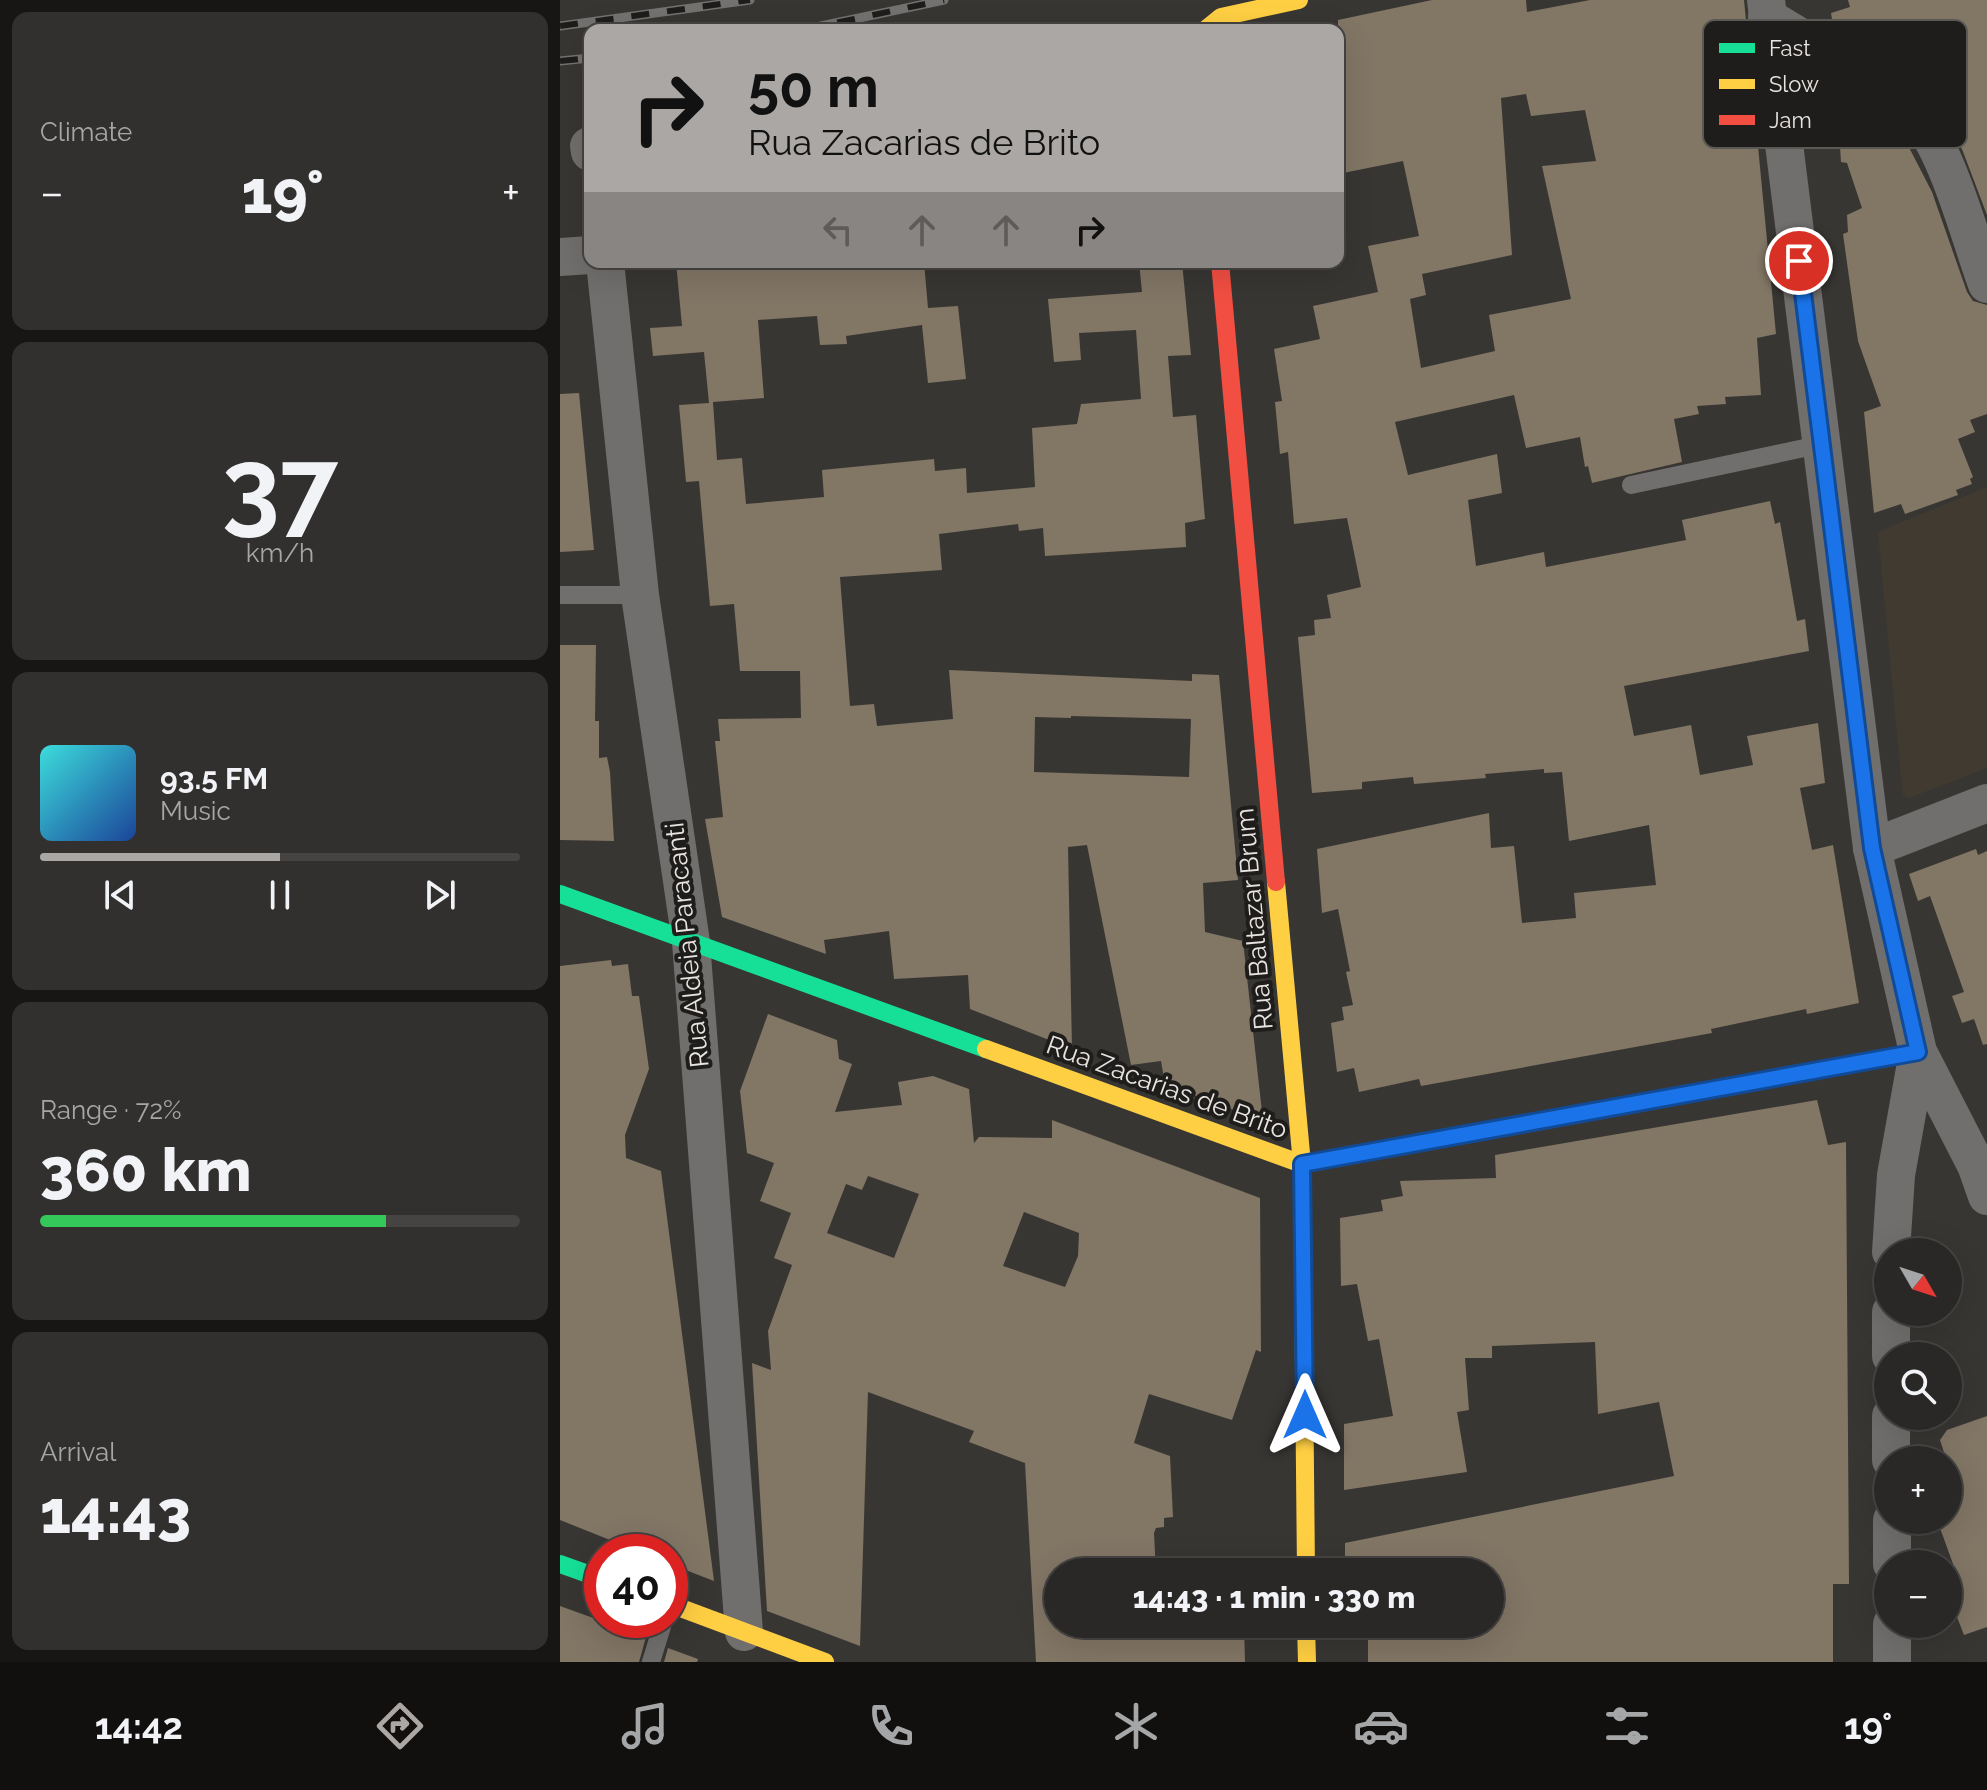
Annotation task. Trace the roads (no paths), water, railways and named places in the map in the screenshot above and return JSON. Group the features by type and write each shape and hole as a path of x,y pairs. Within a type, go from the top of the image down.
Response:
{"street":[{"path":"1212,24 1221,17 1299,0"},
{"path":"1766,8 1784,20"},
{"path":"1784,148 1872,848 1918,1052 1976,1165 1987,1196"},
{"path":"1937,148 1987,284"},
{"path":"560,257 584,255"},
{"name":"Rua Aldeia Paracanti","path":"606,268 640,595 691,942 744,1632"},
{"name":"Rua Baltazar Brum","path":"1221,268 1302,1164 1306,1558"},
{"path":"1872,848 1987,803"},
{"name":"Rua Zacarias de Brito","path":"560,894 1302,1164 1918,1052"},
{"path":"1892,1238 1896,1175 1918,1052"},
{"path":"560,1564 584,1573"},
{"path":"688,1611 825,1662"},
{"path":"1306,1638 1307,1662"},
{"path":"1892,1638 1892,1662"}],"lane":[{"path":"1631,485 1823,444"},
{"path":"560,595 640,595"},
{"path":"651,1662 658,1638"}],"railway":[{"path":"560,26 750,0"},
{"path":"830,24 944,0"},
{"path":"560,61 584,59"}]}
